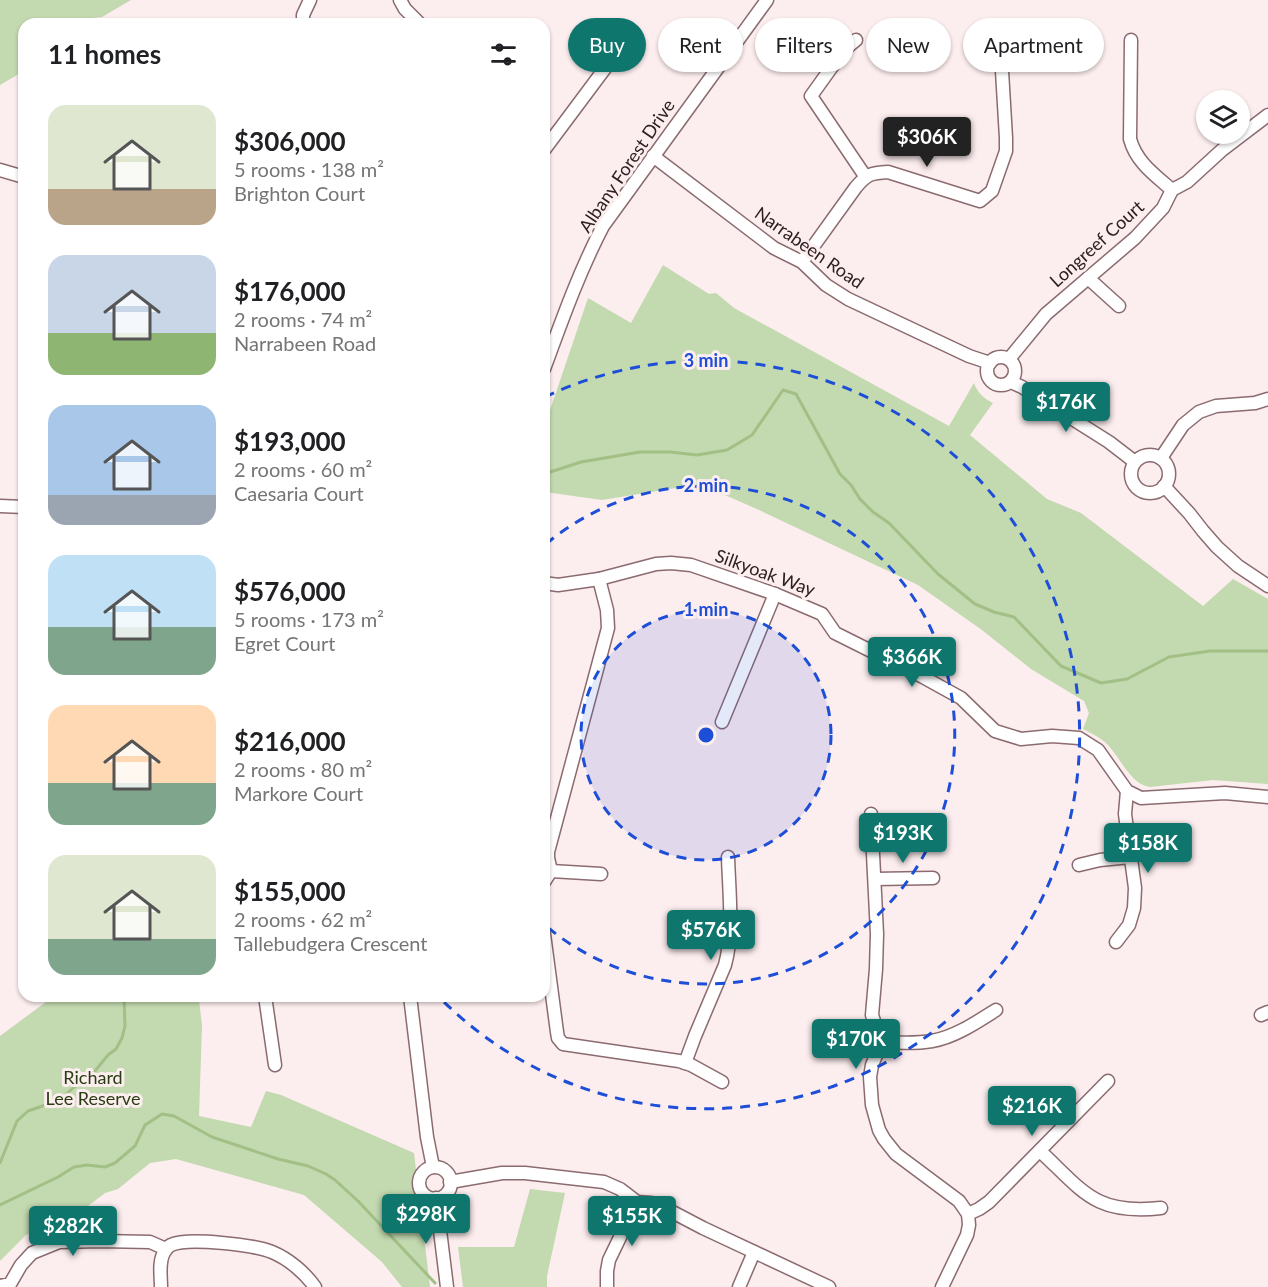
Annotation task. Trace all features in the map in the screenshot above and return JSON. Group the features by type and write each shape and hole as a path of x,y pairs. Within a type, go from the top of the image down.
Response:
{"street":[{"path":"303,18 310,0"},
{"path":"400,0 414,18"},
{"name":"Albany Forest Drive","path":"550,353 570,298 595,242 615,209 766,0"},
{"path":"856,40 844,50 811,96 865,176"},
{"path":"1131,40 1130,139 1133,150 1142,163 1172,190"},
{"path":"550,142 602,72"},
{"path":"802,262 865,176 888,172 980,201 992,191 1006,151 1002,72"},
{"name":"Longreef Court","path":"1009,359 1046,314 1135,238 1163,207 1172,190 1187,182 1222,150 1268,115"},
{"name":"Narrabeen Road","path":"653,156 774,248 802,262 826,285 848,299 969,356 990,363"},
{"path":"0,170 18,175"},
{"path":"1088,278 1119,306"},
{"path":"997,358 1009,359 1016,372 1011,382 1003,385 994,383 988,375 990,363 997,358"},
{"path":"1011,382 1109,442 1135,462"},
{"path":"1161,458 1183,426 1199,412 1216,406 1255,403 1268,399"},
{"path":"1145,455 1161,458 1168,469 1164,486 1154,492 1137,487 1131,472 1135,462 1145,455"},
{"path":"1164,486 1217,547 1238,566 1268,586"},
{"path":"0,506 18,507"},
{"name":"Silkyoak Way","path":"550,584 599,579 671,562 691,565 775,594 822,614 835,633 961,698 995,731 1021,739 1052,736 1079,738 1098,750 1127,791"},
{"path":"550,845 608,628 607,610 599,579"},
{"path":"722,722 775,594"},
{"path":"1116,942 1129,925 1134,908 1135,888 1125,814 1127,791 1141,798 1225,793 1268,797"},
{"path":"871,814 877,912 877,950 872,1015 880,1042 879,1052 871,1071 873,1112 884,1139 896,1154 959,1201 968,1214 967,1235 942,1287"},
{"path":"685,1063 728,953 730,938 728,857"},
{"path":"1079,865 1130,857"},
{"path":"550,867 551,871 601,874"},
{"path":"875,879 933,878"},
{"path":"550,979 558,1038 563,1044 685,1063 722,1082"},
{"path":"266,1002 275,1065"},
{"path":"411,1002 427,1137 433,1167"},
{"path":"880,1042 919,1043 940,1039 996,1010"},
{"path":"968,1214 990,1202 1108,1081"},
{"path":"1040,1151 1076,1185 1099,1202 1133,1210 1161,1208"},
{"path":"433,1167 445,1171 450,1182 446,1193 436,1198 425,1195 419,1184 422,1173 433,1167"},
{"path":"450,1182 502,1173 537,1174 604,1182 620,1189 637,1202 661,1206 829,1287"},
{"path":"436,1198 447,1287"},
{"path":"607,1287 609,1260 637,1202"},
{"path":"7,1286 32,1253 59,1242 150,1242 166,1249"},
{"path":"161,1287 161,1257 166,1249 172,1244 207,1242 234,1244 272,1252 304,1274 315,1287"},
{"path":"739,1287 754,1252"}],"green space":[{"path":"0,0 131,0 102,17 18,18 18,74 0,85"},
{"path":"663,265 709,294 716,293 734,308 949,426 974,383 981,395 993,403 970,435 1047,499 1081,513 1203,606 1233,579 1268,599 1268,784 1213,780 1150,787 1143,785 1131,776 1107,744 1083,729 1089,713 1084,701 1031,669 982,630 918,585 725,495 676,488 602,500 550,493 550,410 588,298 631,323"},
{"name":"Richard Lee Reserve","path":"46,1002 199,1002 202,1025 199,1116 251,1127 266,1091 281,1095 414,1153 430,1287 402,1287 382,1262 304,1195 176,1159 150,1163 118,1189 105,1193 84,1209 26,1235 0,1261 0,1036"},
{"path":"530,1189 565,1193 547,1276 547,1287 463,1287 458,1247 514,1247"}],"waterway":[{"path":"550,472 581,462 640,452 697,455 727,450 752,435 783,390 796,394 840,474 873,512 889,523 938,574 975,604 1014,617 1061,666 1101,683 1127,679 1169,657 1210,651 1268,651"},
{"path":"0,1163 17,1121 28,1111 60,1100 91,1076 116,1049 125,1026 124,1002"},
{"path":"0,1205 74,1167 87,1165 105,1167 115,1163 135,1146 145,1125 162,1114 174,1116 212,1137 278,1159 308,1166 326,1174 358,1201 435,1283"}]}
